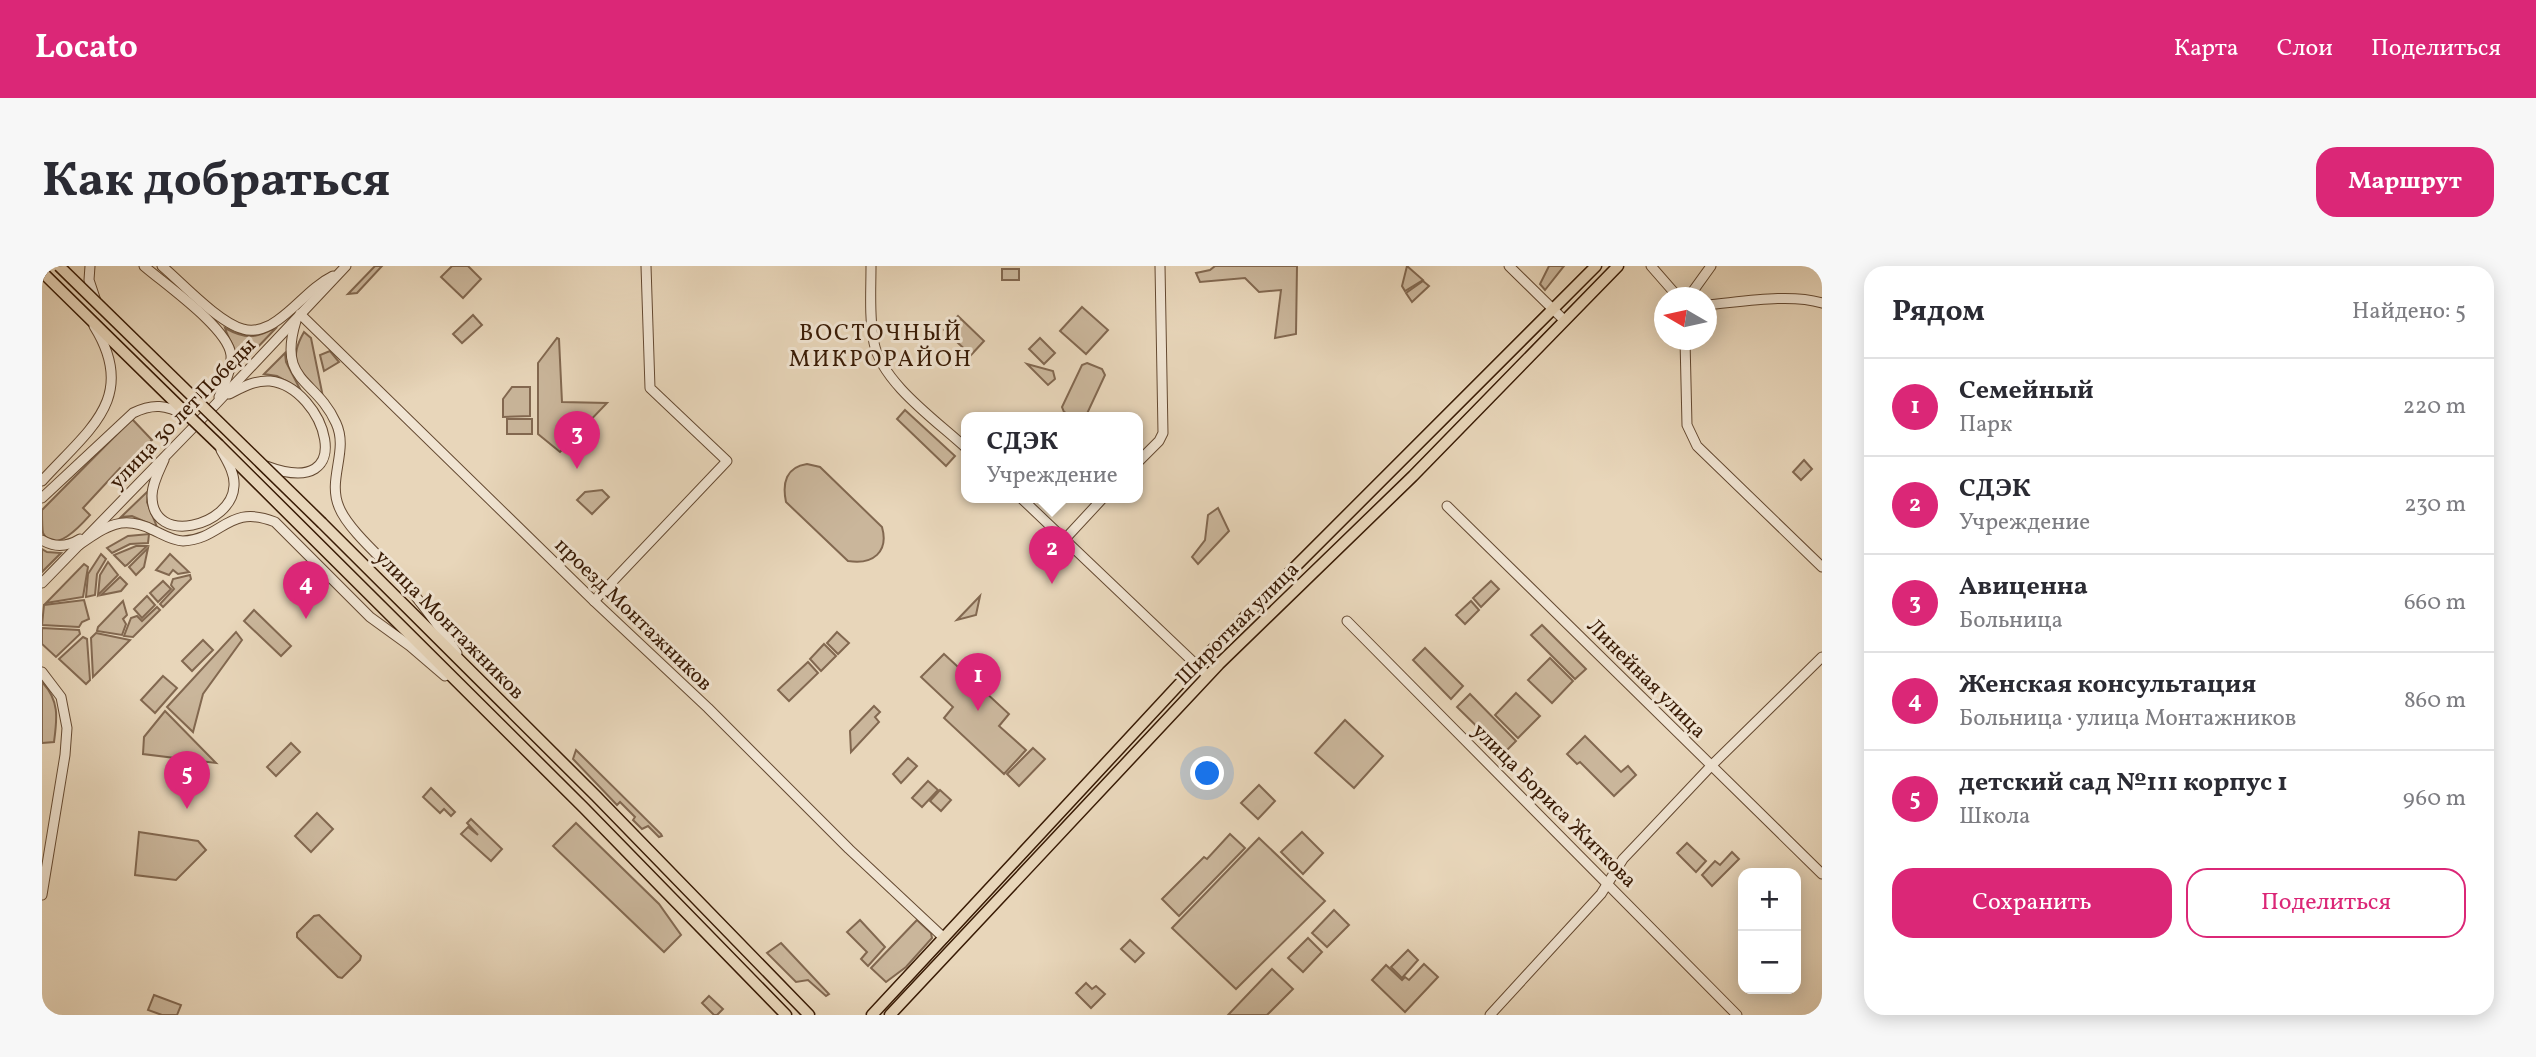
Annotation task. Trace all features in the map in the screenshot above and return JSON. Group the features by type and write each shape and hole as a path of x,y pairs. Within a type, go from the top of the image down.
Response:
{"main road":[{"name":"улица Монтажников","path":"59,266 464,663 809,1015"},
{"name":"Широтная улица","path":"872,1015 1198,665 1597,266"},
{"name":"Широтная улица","path":"890,1015 1208,676 1413,476 1618,266"},
{"name":"улица Монтажников","path":"42,271 584,808 786,1015"},
{"path":"1399,463 1398,474 1402,478 1413,476"},
{"path":"1375,488 1380,486 1388,491 1388,501"},
{"path":"1052,822 1053,832 1063,832"},
{"path":"1028,848 1038,848 1038,858"}],"street":[{"path":"90,266 89,280 97,303"},
{"path":"144,266 212,324 229,346 231,358 218,402"},
{"path":"162,266 220,316 245,330 263,329 279,320 320,283 338,274"},
{"name":"улица 30 лет Победы","path":"42,583 346,266"},
{"path":"594,601 727,461 650,388 646,266"},
{"path":"871,266 874,342 882,364 897,384 961,443"},
{"path":"1143,457 1163,433 1160,266"},
{"path":"1509,266 1564,320"},
{"path":"1651,266 1669,287"},
{"path":"1696,287 1711,266"},
{"path":"1717,303 1779,300 1813,300 1822,303"},
{"path":"298,317 290,340 290,358 294,369 326,406 337,425 340,439 335,486 339,509 414,594 442,629 464,663"},
{"name":"проезд Монтажников","path":"298,317 944,938"},
{"path":"42,481 94,424 110,397 113,384 109,357 103,341 89,319"},
{"path":"1685,350 1687,425 1697,446 1822,567"},
{"path":"218,402 249,384 260,381 282,383 308,405 320,421 326,444 323,458 314,470 301,475 288,474 263,465"},
{"path":"42,498 133,413 158,405 171,408 193,420"},
{"path":"165,455 154,485 154,509 171,524 183,527 202,524 226,506 232,496 233,474 219,445"},
{"path":"1026,503 1208,676"},
{"path":"1065,539 1098,503"},
{"name":"Линейная улица","path":"1447,506 1711,766 1820,869"},
{"path":"79,545 107,526 121,523 134,522 180,541 196,539 243,516 263,517 275,522 370,617 410,646 480,706"},
{"path":"42,540 50,545 61,546 72,544 88,535"},
{"name":"улица Бориса Житкова","path":"1347,621 1737,1015"},
{"path":"1490,1015 1609,884 1623,859 1711,766 1822,657"},
{"path":"42,672 61,697 67,728 42,895"}],"shaded area":[{"path":"375,266 382,266 357,293 348,294"},
{"path":"452,266 468,266 481,279 463,298 441,277"},
{"path":"1215,266 1297,266 1296,334 1275,338 1281,290 1259,292 1245,278 1200,282 1196,273"},
{"path":"1407,266 1423,280 1405,291 1402,286"},
{"path":"1549,266 1564,266 1545,290 1540,284"},
{"path":"1002,269 1019,269 1019,280 1002,280"},
{"path":"1423,281 1429,286 1412,302 1406,293"},
{"path":"1082,307 1108,330 1086,354 1060,331"},
{"path":"473,315 482,325 462,343 453,334"},
{"path":"958,316 984,341 971,355 944,330"},
{"path":"277,327 231,375 236,355 225,328 251,336"},
{"path":"304,332 311,338 323,397 298,368 296,353"},
{"path":"557,338 562,402 607,403 560,452 538,434 538,363"},
{"path":"1040,338 1055,353 1044,364 1029,349"},
{"path":"330,351 339,362 324,371 320,355"},
{"path":"285,353 286,362 300,389 277,376 264,374"},
{"path":"1087,363 1102,369 1105,375 1088,412 1064,412 1062,407 1082,365"},
{"path":"1027,364 1053,371 1055,379 1048,385"},
{"path":"512,387 530,387 530,416 503,417 503,399"},
{"path":"905,410 955,456 946,466 897,419"},
{"path":"132,419 152,440 123,470 120,468 83,508 90,515 81,525 61,540 48,539 43,533 42,510"},
{"path":"507,419 532,419 532,434 507,434"},
{"path":"1804,460 1812,469 1801,480 1793,472"},
{"path":"807,464 820,467 882,527 884,536 881,550 872,559 848,561 786,502 787,477 794,469"},
{"path":"602,490 609,497 592,514 577,500 585,492"},
{"path":"148,491 147,502 157,527 132,516 121,517"},
{"path":"1218,508 1229,531 1198,564 1192,557 1205,540 1208,515"},
{"path":"149,534 148,543 130,544 112,553 107,548 128,536"},
{"path":"136,546 147,546 125,566 114,555"},
{"path":"148,548 144,567 136,575 129,567"},
{"path":"42,549 61,553 42,572"},
{"path":"101,554 106,559 97,574 95,595 86,597 88,574"},
{"path":"170,554 189,572 178,574 173,570 169,575 156,570"},
{"path":"108,562 118,575 98,595 100,575"},
{"path":"84,564 88,567 83,597 46,603"},
{"path":"190,575 191,579 163,607 160,604 174,589 171,585 173,579"},
{"path":"120,577 127,584 121,591 101,595"},
{"path":"163,581 171,589 158,602 150,593"},
{"path":"1491,581 1499,589 1481,607 1473,598"},
{"path":"147,596 155,605 142,618 134,609"},
{"path":"980,596 976,615 957,620"},
{"path":"84,600 89,619 79,627 42,625 44,605"},
{"path":"123,601 127,615 123,619 126,624 122,635 97,631 98,627"},
{"path":"1471,601 1479,610 1465,624 1456,615"},
{"path":"157,607 160,610 133,637 124,636 131,618 137,616 142,621"},
{"path":"254,610 291,646 281,656 244,621"},
{"path":"1542,625 1586,669 1575,679 1531,635"},
{"path":"42,628 79,630 80,634 56,657 42,644"},
{"path":"236,632 242,640 203,694 193,732 167,707"},
{"path":"837,632 849,643 838,654 827,643"},
{"path":"96,633 130,640 93,677 91,638"},
{"path":"83,637 87,639 90,680 86,684 59,659"},
{"path":"203,640 213,650 192,671 182,661"},
{"path":"824,644 836,656 821,671 810,659"},
{"path":"1425,648 1463,686 1451,699 1413,660"},
{"path":"944,654 1009,714 999,726 1026,750 1004,774 944,718 953,707 921,677"},
{"path":"1550,658 1573,681 1552,703 1528,680"},
{"path":"808,662 818,673 789,701 778,690"},
{"path":"163,676 177,688 155,713 141,700"},
{"path":"42,682 54,703 54,742 42,743"},
{"path":"1516,693 1540,716 1518,738 1495,715"},
{"path":"1470,694 1516,741 1504,753 1457,707"},
{"path":"874,706 880,712 875,717 879,722 851,752 850,731"},
{"path":"165,711 216,763 143,754 144,737"},
{"path":"1345,720 1383,756 1354,788 1315,753"},
{"path":"1585,736 1621,772 1628,766 1636,775 1614,796 1580,762 1577,764 1567,754"},
{"path":"291,743 300,752 276,776 267,767"},
{"path":"1033,748 1045,759 1019,786 1007,774"},
{"path":"576,750 662,836 659,837 648,826 642,829 633,820 635,817 620,802 617,805 573,759"},
{"path":"908,758 917,766 901,783 893,774"},
{"path":"928,781 938,790 922,807 912,798"},
{"path":"1259,785 1275,801 1258,819 1241,803"},
{"path":"431,788 455,812 451,816 444,809 440,813 423,797"},
{"path":"940,790 951,800 941,811 930,801"},
{"path":"317,813 333,829 311,852 295,836"},
{"path":"471,819 502,849 491,861 461,834 468,827 478,835 467,823"},
{"path":"576,823 659,904 681,935 664,952 553,846"},
{"path":"139,832 198,841 206,850 176,880 135,875"},
{"path":"1302,832 1323,853 1303,874 1281,852"},
{"path":"1230,834 1245,848 1179,916 1162,899 1204,857 1207,859"},
{"path":"1259,838 1325,901 1236,989 1172,928"},
{"path":"1687,843 1706,861 1696,872 1677,853"},
{"path":"1732,852 1739,859 1712,886 1702,875 1715,861 1720,865"},
{"path":"1334,910 1349,925 1327,947 1312,933"},
{"path":"319,915 361,956 342,978 297,937 297,933 314,916"},
{"path":"860,920 885,947 868,966 861,959 867,952 847,932"},
{"path":"917,920 931,933 932,938 906,967 886,982 871,968"},
{"path":"1308,938 1322,952 1303,972 1288,958"},
{"path":"1130,940 1144,953 1135,962 1121,949"},
{"path":"781,943 829,994 826,996 808,980 796,982 767,953"},
{"path":"1408,950 1418,960 1402,978 1391,967"},
{"path":"1424,964 1438,977 1405,1012 1372,980 1386,965 1402,980 1405,977 1409,980"},
{"path":"1272,969 1293,989 1267,1015 1228,1015"},
{"path":"1086,983 1092,989 1096,986 1105,994 1091,1008 1076,993"},
{"path":"154,995 181,1005 177,1015 162,1015 148,1010"},
{"path":"709,996 723,1009 717,1015 702,1003"}],"place":[{"name":"Авиценна","path":"577,469"},
{"name":"СДЭК","path":"1052,584"},
{"name":"Женская консультация","path":"306,619"},
{"name":"Семейный","path":"978,711"},
{"name":"детский сад №111 корпус 1","path":"187,809"}],"district":[{"name":"ВОСТОЧНЫЙ МИКРОРАЙОН","path":"881,345"}]}
